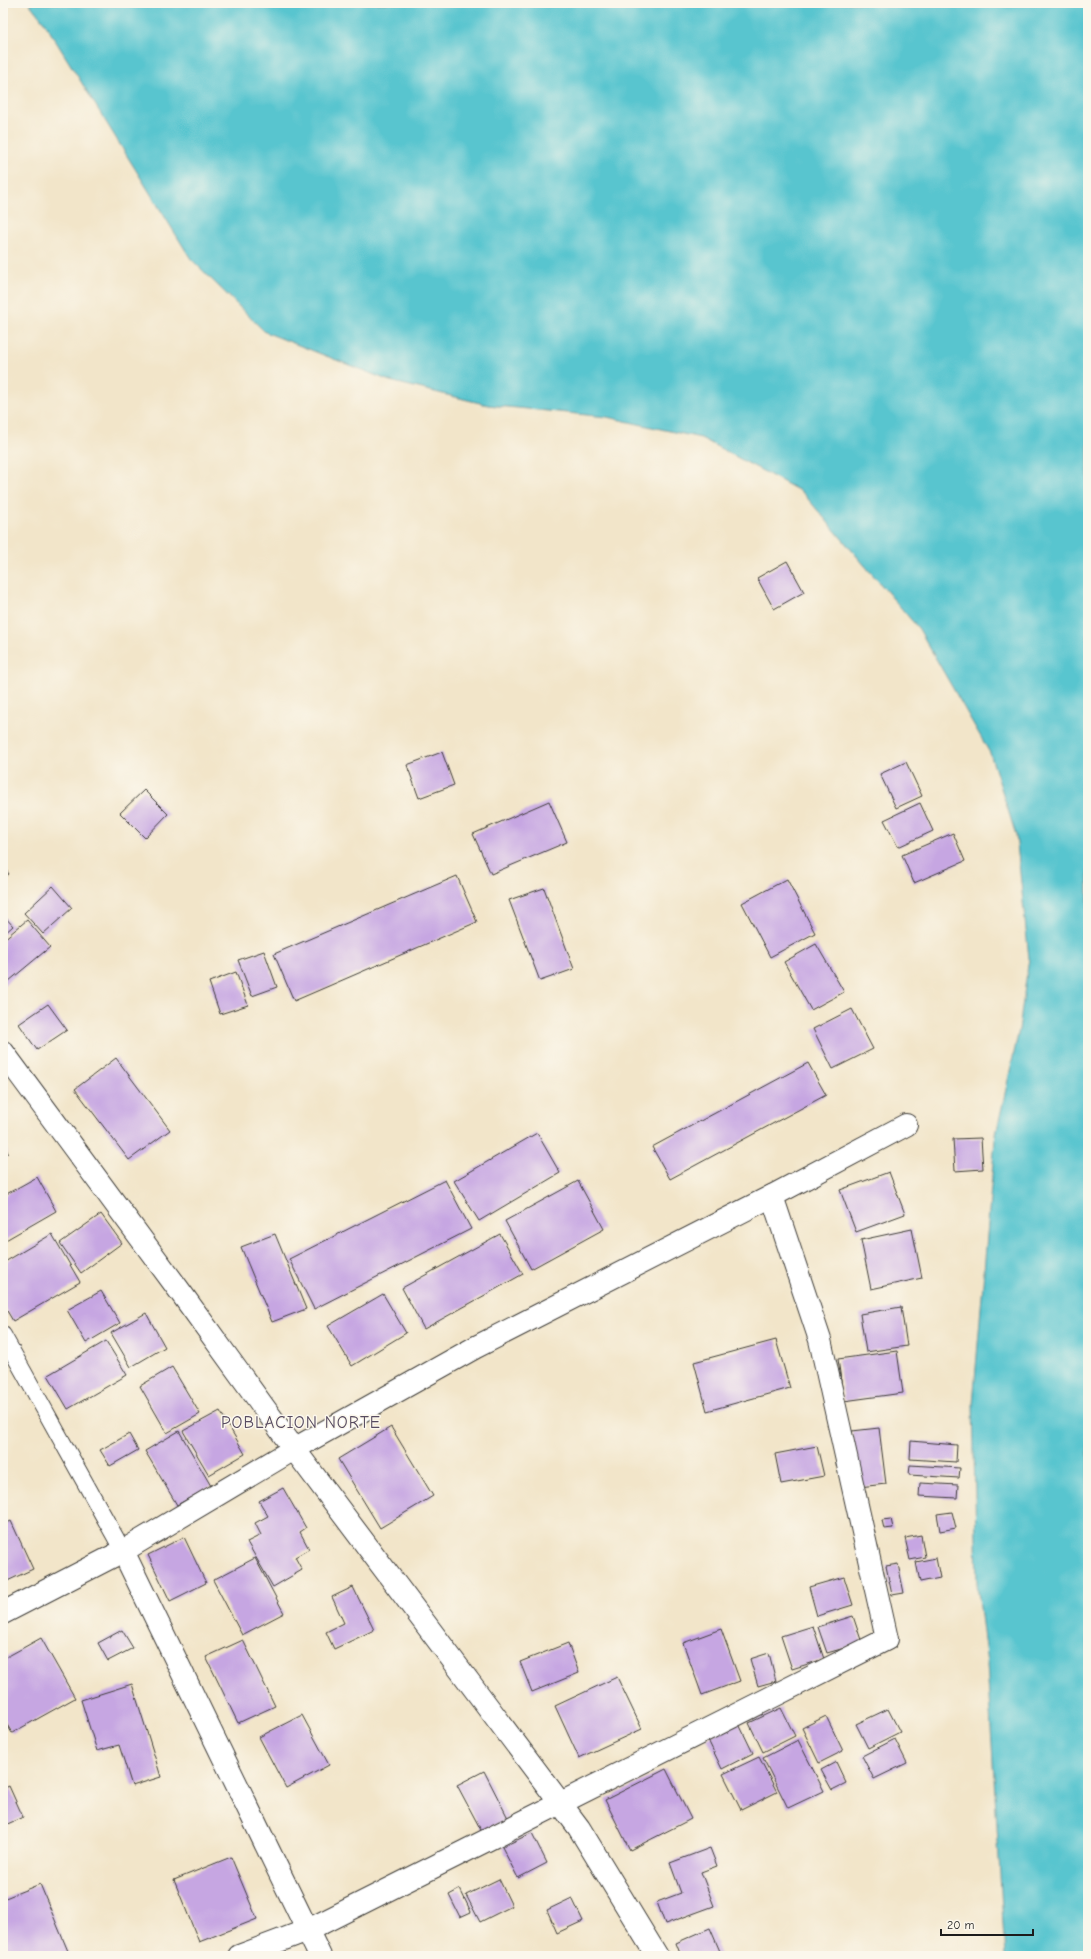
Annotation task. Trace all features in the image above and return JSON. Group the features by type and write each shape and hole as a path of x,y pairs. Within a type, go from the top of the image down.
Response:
{"street":[{"path":"3,1052 179,1290 294,1449 561,1802 579,1828 657,1956"},
{"path":"3,1613 123,1551 294,1449 476,1347 772,1196 906,1125"},
{"path":"239,1956 308,1930 887,1639 820,1340 772,1196"},
{"path":"123,1551 320,1956"}],"lane":[{"path":"3,1335 123,1551"}],"water":[{"path":"29,3 1088,3 1088,1956 1005,1956 987,1664 977,1583 973,1404 995,1139 1019,1030 1029,958 1016,835 990,753 919,629 802,492 701,438 607,417 488,405 390,381 265,332 191,259 44,22"}],"building":[{"path":"787,561 804,592 774,609 757,578"},
{"path":"442,752 454,785 419,798 407,765"},
{"path":"906,762 922,796 896,808 880,774"},
{"path":"144,790 168,814 145,838 120,813"},
{"path":"549,801 567,842 491,874 473,834"},
{"path":"920,803 933,831 898,847 884,820"},
{"path":"953,833 965,861 914,883 902,855"},
{"path":"3,866 9,874 3,879"},
{"path":"457,876 477,922 294,1001 274,954"},
{"path":"787,879 815,933 770,957 742,903"},
{"path":"53,886 72,908 43,934 24,913"},
{"path":"544,888 574,969 540,981 509,900"},
{"path":"4,916 13,926 3,935 3,917"},
{"path":"27,920 50,947 3,986 3,940"},
{"path":"816,944 844,992 811,1010 784,962"},
{"path":"264,951 277,987 252,996 238,960"},
{"path":"236,972 248,1005 220,1014 209,982"},
{"path":"48,1004 67,1030 37,1050 19,1024"},
{"path":"852,1009 873,1049 833,1069 813,1029"},
{"path":"116,1058 170,1130 129,1160 75,1089"},
{"path":"808,1063 826,1095 670,1179 652,1147"},
{"path":"537,1133 560,1173 479,1221 454,1181"},
{"path":"981,1138 983,1169 955,1171 953,1139"},
{"path":"3,1142 8,1153 3,1155"},
{"path":"889,1172 905,1214 856,1232 840,1190"},
{"path":"37,1177 56,1211 4,1241 3,1196"},
{"path":"445,1180 471,1229 314,1309 289,1259"},
{"path":"578,1181 604,1229 531,1269 505,1221"},
{"path":"101,1214 122,1243 81,1273 60,1243"},
{"path":"912,1229 922,1278 871,1289 861,1240"},
{"path":"52,1234 80,1282 13,1321 3,1304 3,1263"},
{"path":"275,1234 306,1309 272,1322 241,1247"},
{"path":"500,1234 523,1274 424,1329 402,1288"},
{"path":"101,1291 120,1323 86,1343 67,1310"},
{"path":"383,1294 406,1333 352,1366 328,1326"},
{"path":"901,1307 907,1346 866,1352 860,1314"},
{"path":"146,1313 165,1347 131,1367 111,1333"},
{"path":"776,1340 790,1388 707,1411 694,1362"},
{"path":"106,1341 127,1375 68,1409 48,1375"},
{"path":"897,1351 903,1393 844,1401 838,1359"},
{"path":"172,1367 200,1414 167,1433 140,1386"},
{"path":"220,1411 245,1454 209,1475 183,1431"},
{"path":"391,1427 433,1496 380,1528 338,1459"},
{"path":"879,1428 886,1484 859,1487 852,1431"},
{"path":"179,1431 211,1486 177,1505 145,1451"},
{"path":"129,1434 138,1450 110,1466 100,1450"},
{"path":"911,1441 957,1445 956,1462 910,1459"},
{"path":"817,1446 824,1476 781,1484 775,1454"},
{"path":"910,1465 960,1468 959,1478 909,1475"},
{"path":"920,1483 958,1485 957,1498 919,1496"},
{"path":"283,1488 306,1528 300,1532 309,1549 295,1557 302,1570 273,1587 247,1542 261,1535 255,1523 268,1516 259,1501"},
{"path":"952,1512 956,1528 940,1531 937,1514"},
{"path":"891,1519 893,1528 884,1529 882,1520"},
{"path":"11,1521 33,1569 3,1583 3,1525"},
{"path":"921,1535 925,1557 910,1560 905,1538"},
{"path":"184,1537 206,1583 170,1601 148,1555"},
{"path":"255,1558 284,1613 242,1635 213,1580"},
{"path":"936,1558 940,1578 920,1582 916,1562"},
{"path":"898,1564 904,1593 892,1595 886,1566"},
{"path":"844,1577 853,1605 817,1616 809,1587"},
{"path":"353,1587 374,1630 334,1649 326,1632 344,1623 332,1597"},
{"path":"853,1616 862,1643 827,1653 818,1627"},
{"path":"813,1626 824,1659 792,1669 781,1636"},
{"path":"721,1629 740,1681 702,1695 683,1643"},
{"path":"122,1630 133,1648 108,1661 98,1643"},
{"path":"41,1638 75,1698 12,1733 3,1718 3,1659"},
{"path":"243,1640 275,1706 238,1723 206,1657"},
{"path":"568,1643 579,1673 532,1692 520,1662"},
{"path":"769,1653 776,1681 758,1686 750,1659"},
{"path":"617,1677 642,1729 579,1758 555,1706"},
{"path":"132,1684 161,1777 132,1786 119,1745 97,1751 81,1700"},
{"path":"781,1708 795,1736 763,1752 749,1723"},
{"path":"888,1709 900,1732 868,1748 856,1724"},
{"path":"302,1715 329,1765 286,1788 259,1737"},
{"path":"826,1716 843,1751 819,1763 802,1728"},
{"path":"738,1722 753,1753 722,1769 707,1738"},
{"path":"895,1739 907,1763 874,1779 862,1756"},
{"path":"798,1740 824,1791 788,1808 763,1758"},
{"path":"759,1757 777,1792 741,1810 723,1774"},
{"path":"836,1762 846,1783 832,1790 821,1770"},
{"path":"666,1769 691,1819 630,1850 605,1800"},
{"path":"484,1771 508,1818 482,1832 457,1785"},
{"path":"9,1786 23,1817 3,1826 3,1789"},
{"path":"532,1833 547,1863 518,1878 502,1847"},
{"path":"710,1848 717,1866 701,1872 714,1906 665,1924 657,1902 681,1893 670,1863"},
{"path":"231,1857 257,1919 199,1942 174,1880"},
{"path":"499,1879 512,1906 480,1922 466,1895"},
{"path":"40,1884 70,1956 3,1956 3,1899"},
{"path":"460,1889 471,1912 460,1917 449,1895"},
{"path":"572,1898 583,1921 557,1933 547,1910"},
{"path":"710,1928 722,1956 681,1956 676,1943"}],"district":[{"name":"POBLACION NORTE","path":"301,1422"}]}
